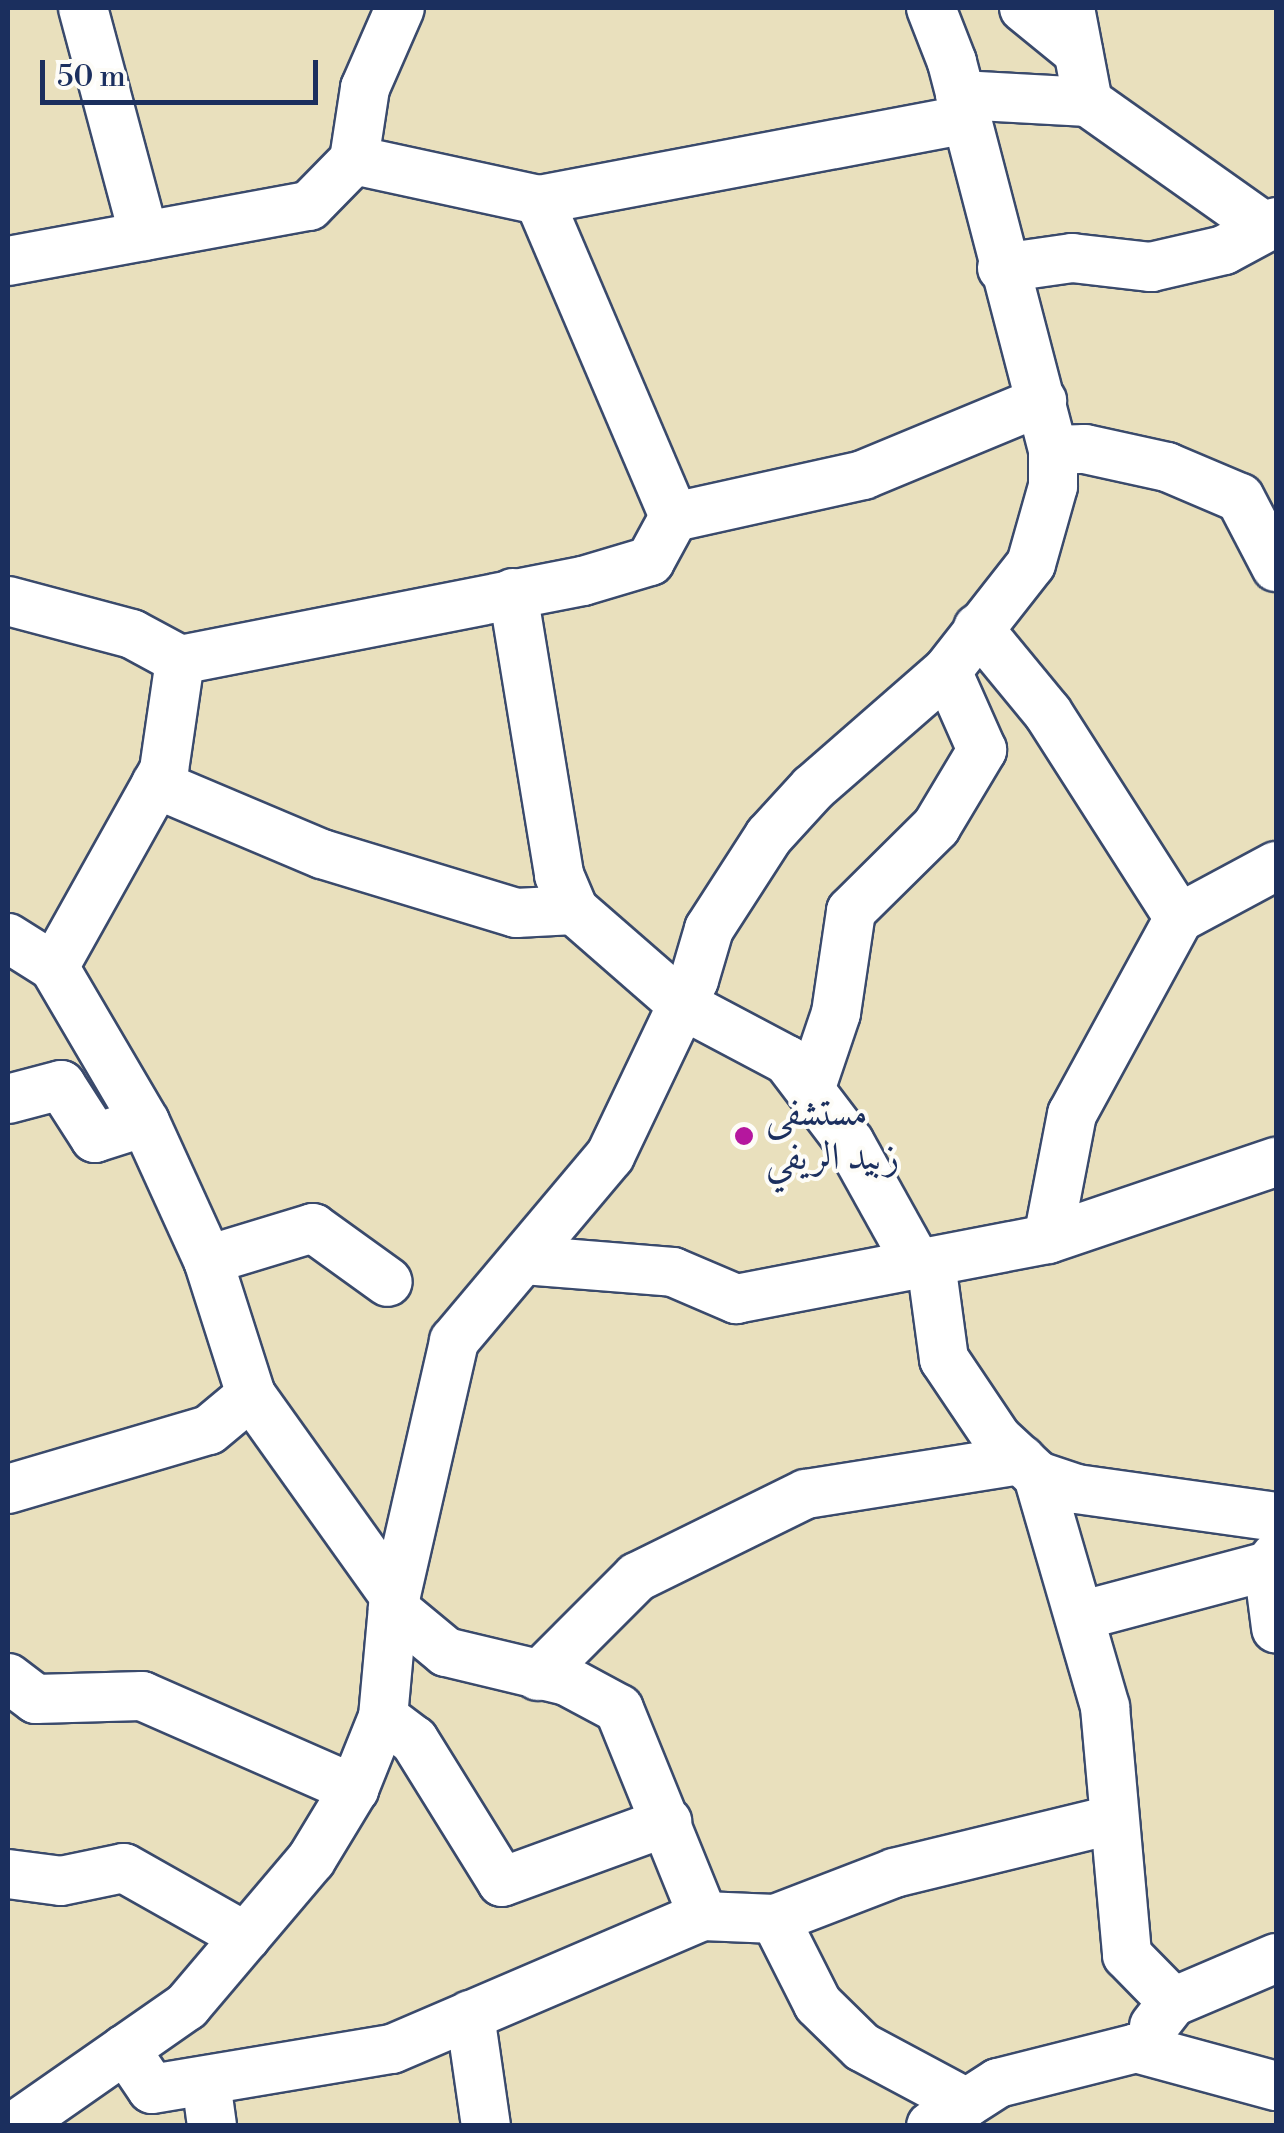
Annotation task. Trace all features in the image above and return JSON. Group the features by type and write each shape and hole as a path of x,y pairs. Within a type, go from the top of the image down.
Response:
{"street":[{"path":"83,8 144,236"},
{"path":"8,260 309,206 354,160 366,88 400,8"},
{"path":"15,2126 186,2006 312,1860 354,1789 382,1716 394,1603 454,1341 610,1156 683,1005 709,929 768,836 813,788 948,671 1031,564 1053,486 1054,450 1002,268 963,107 931,8"},
{"path":"1024,8 1074,30 1088,102"},
{"path":"354,160 539,200 963,107 1088,102 1269,223 1224,250 1151,267 1072,258 1002,268"},
{"path":"539,200 674,517"},
{"path":"8,601 132,634 180,660 513,593 650,561 674,517 863,476 1042,401"},
{"path":"1054,450 1085,449 1167,467 1240,498 1276,567"},
{"path":"513,593 559,874 574,910 683,1005 787,1060 850,1143 924,1264 944,1358 997,1438 1030,1468 1076,1489 1276,1517"},
{"path":"978,628 1048,712 1179,918"},
{"path":"54,966 164,770 180,660"},
{"path":"810,1090 836,1012 851,911 936,827 982,750 948,671"},
{"path":"156,784 322,854 516,914 574,910"},
{"path":"1048,1238 1072,1114 1179,918 1276,866"},
{"path":"8,938 54,966 145,1122 208,1260 251,1395 394,1603 446,1652 568,1681 619,1709 703,1916"},
{"path":"8,1099 61,1085 94,1138 145,1122"},
{"path":"524,1260 673,1272 736,1299 1048,1238 1276,1162"},
{"path":"208,1260 313,1228 388,1282"},
{"path":"8,1489 210,1430 251,1395"},
{"path":"1030,1468 1080,1616 1105,1707 1112,1820 1127,1954 1173,2002"},
{"path":"538,1676 637,1578 806,1494 1030,1468"},
{"path":"1080,1616 1272,1561 1276,1628"},
{"path":"8,1678 36,1699 142,1696 354,1789"},
{"path":"382,1716 414,1740 502,1882 666,1822"},
{"path":"125,2049 152,2089 209,2104 392,2049 703,1916 775,1918 894,1873 1112,1820"},
{"path":"8,1874 61,1880 124,1868 246,1937"},
{"path":"775,1918 818,2004 851,2036 949,2114 998,2083 1136,2048 1276,2086"},
{"path":"1136,2048 1173,2002 1276,1958"},
{"path":"470,2015 486,2126"}],"place":[{"name":"مستشفى زبيد الريفي","path":"744,1136"}]}
